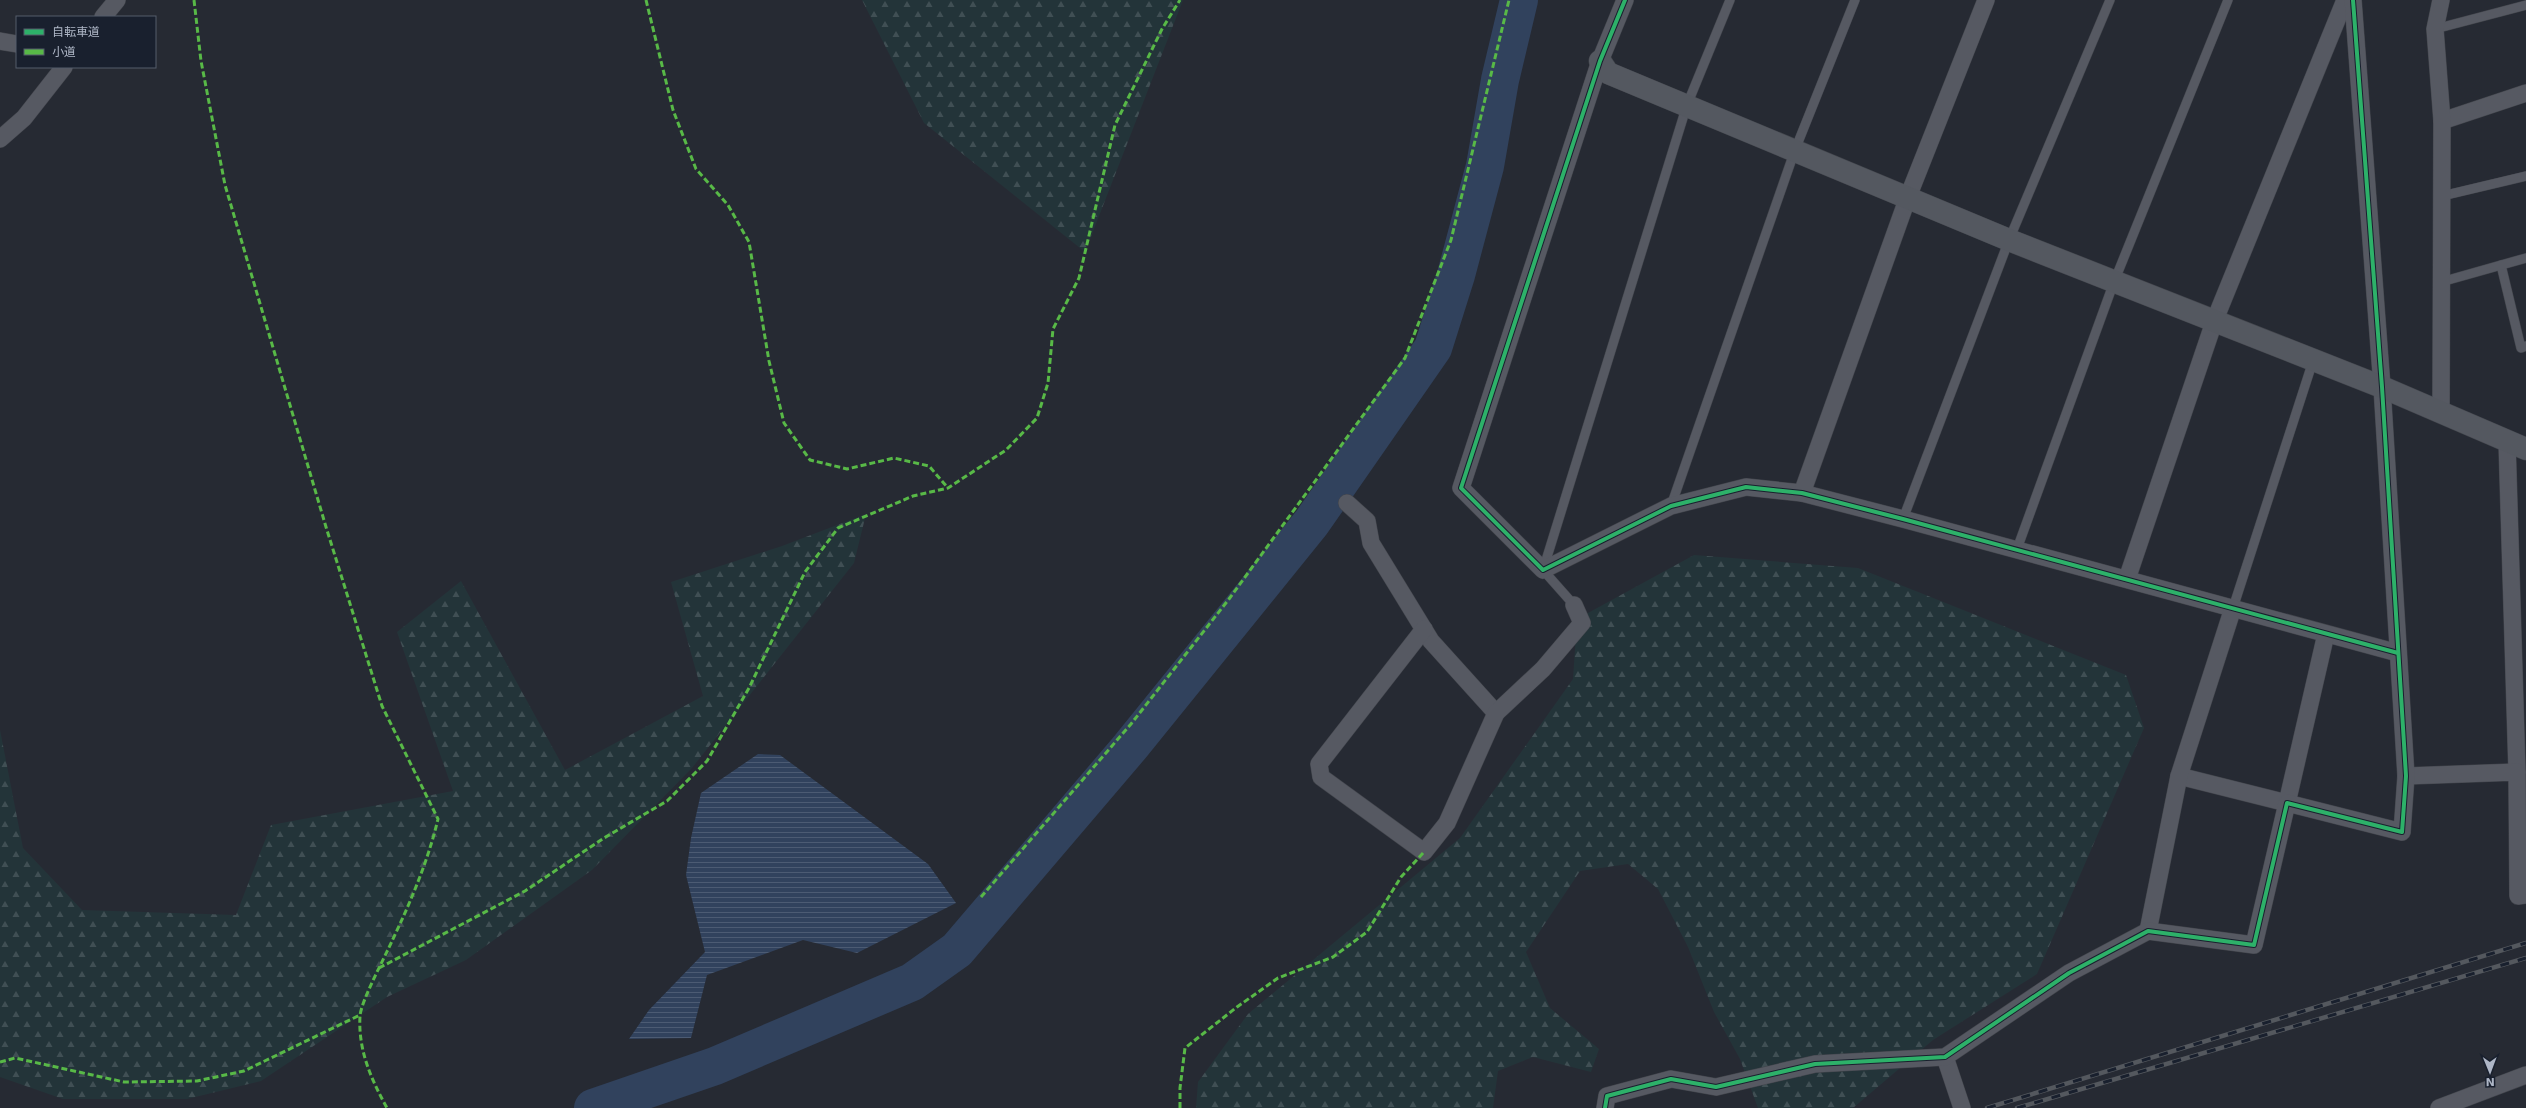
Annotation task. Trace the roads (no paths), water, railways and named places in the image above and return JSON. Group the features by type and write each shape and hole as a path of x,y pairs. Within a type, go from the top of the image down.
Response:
{"street":[{"path":"104,16 116,0"},
{"path":"1625,0 1600,61 1461,488 1543,570 1671,506 1746,487 1802,493 2016,549 2398,653"},
{"path":"1802,493 1908,197 1986,0"},
{"path":"2127,579 2214,322 2346,0"},
{"path":"2180,776 2402,832 2406,776 2382,387 2353,0"},
{"path":"2441,0 2435,29 2442,121 2441,412"},
{"path":"0,40 16,44"},
{"path":"1600,61 1608,72 2009,240 2382,387 2517,445 2516,772 2518,896 2526,895"},
{"path":"0,139 24,118 63,68"},
{"path":"2442,121 2526,93"},
{"path":"1347,503 1367,521 1371,543 1431,642 1496,713"},
{"path":"1424,629 1319,764 1321,776 1424,852 1447,823 1496,713 1544,669 1582,623 1574,605"},
{"path":"2148,931 2180,776 2233,608"},
{"path":"1605,1108 1607,1096 1671,1079 1716,1087 1815,1064 1946,1057 2069,973 2148,931 2254,945 2326,634"},
{"path":"2406,776 2516,772"},
{"path":"1946,1057 1962,1108"},
{"path":"2439,1108 2526,1075"}],"lane":[{"path":"1574,605 1543,570 1687,105 1730,0"},
{"path":"1671,506 1795,150 1855,0"},
{"path":"1903,519 2009,240 2110,0"},
{"path":"2016,549 2114,282 2228,0"},
{"path":"2435,29 2526,5"},
{"path":"2442,196 2526,176"},
{"path":"2442,282 2526,258"},
{"path":"2501,265 2520,348 2526,346"},
{"path":"2233,608 2313,361"}],"water":[{"path":"758,754 780,755 928,864 956,903 857,953 803,940 707,975 691,1038 629,1039 649,1010 705,952 686,875 691,838 701,793"}],"waterway":[{"path":"593,1108 715,1066 912,982 957,950 1130,747 1312,522 1433,348 1456,275 1485,166 1500,80 1519,0"}],"railway":[{"path":"1987,1108 2526,943"},
{"path":"2017,1108 2526,958"}]}
